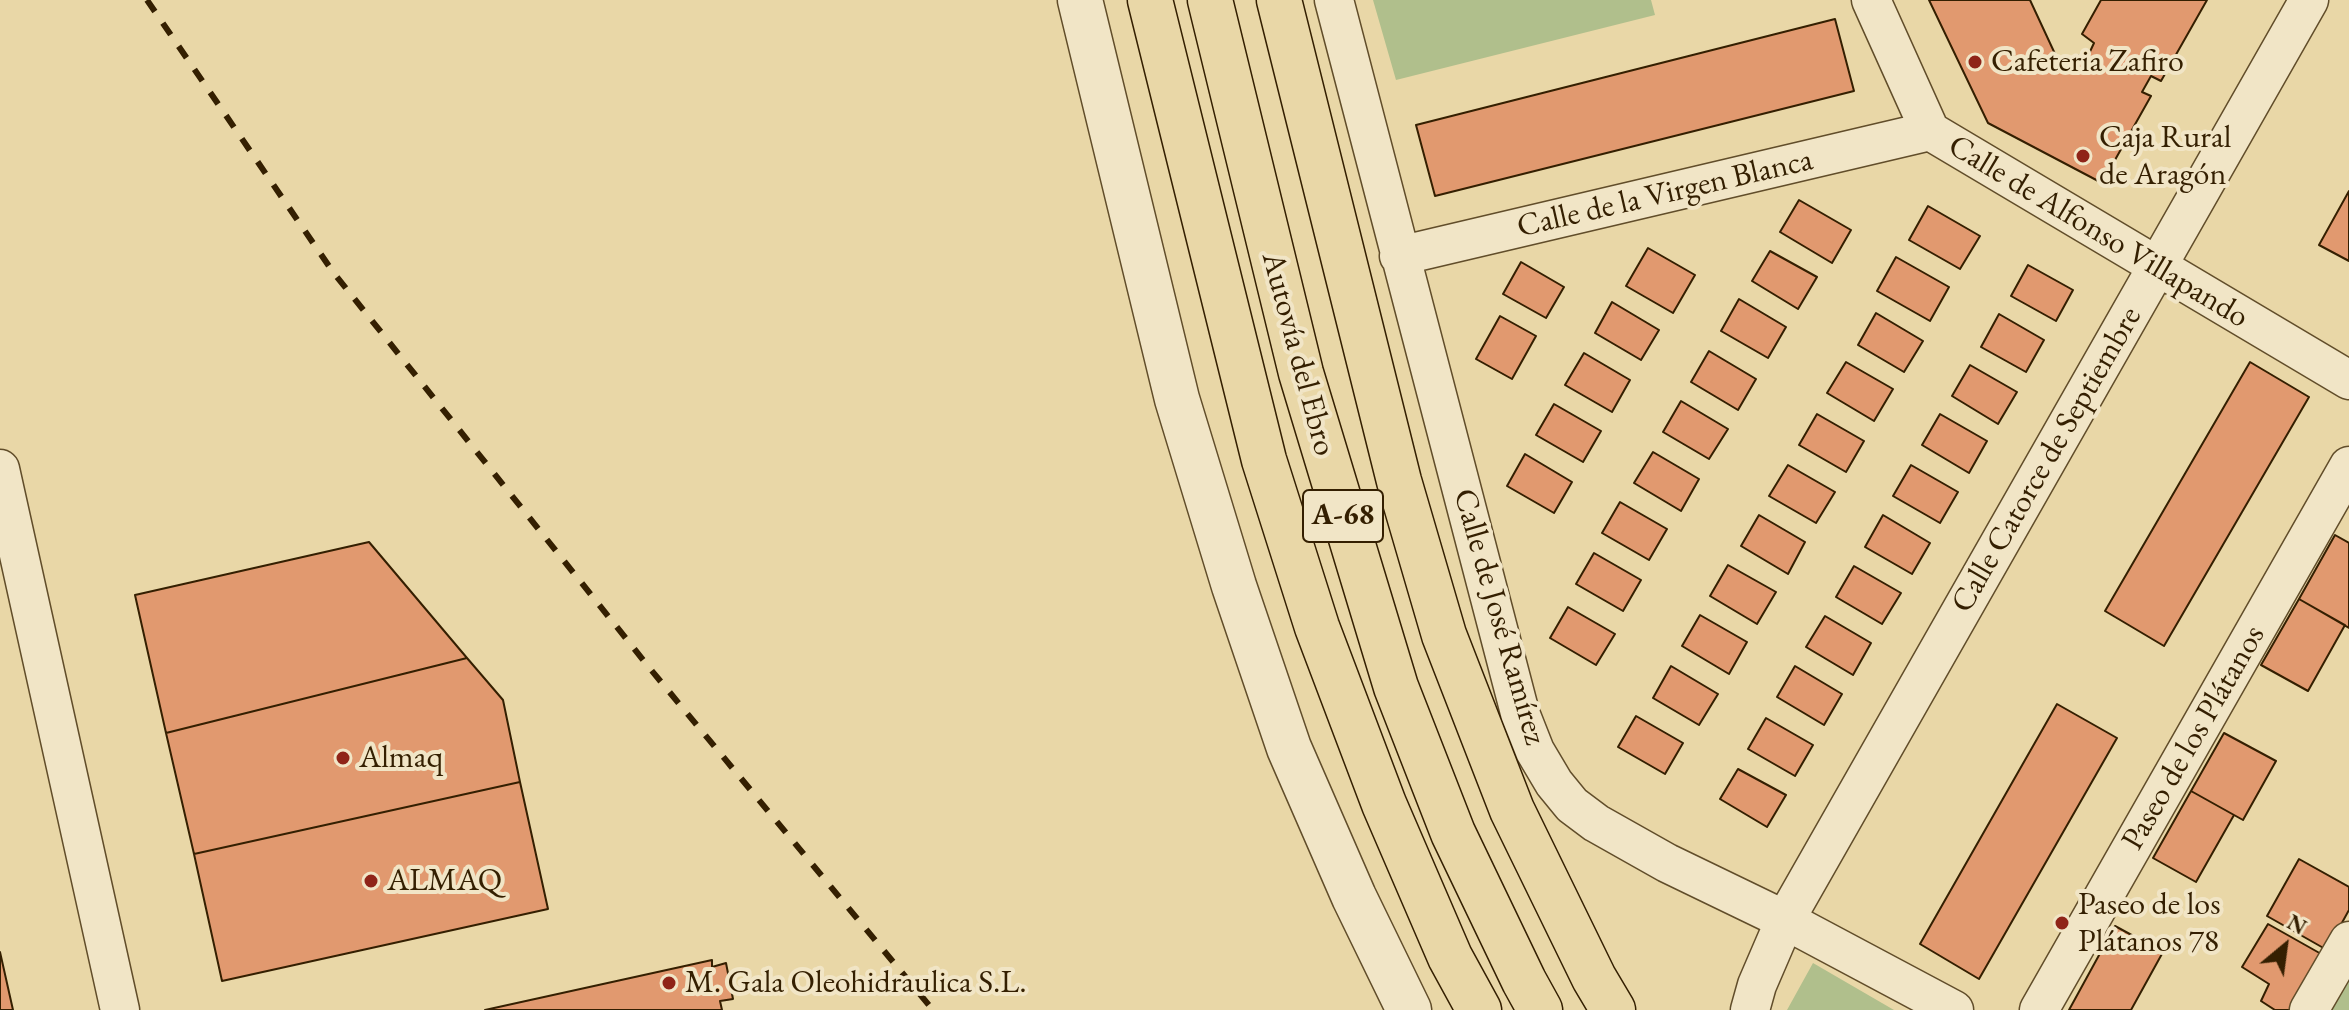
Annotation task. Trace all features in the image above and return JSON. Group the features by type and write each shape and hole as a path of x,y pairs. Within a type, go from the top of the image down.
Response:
{"highway":[{"name":"Autovía del Ebro","path":"1150,0 1264,460 1317,627 1384,804 1450,957 1479,1010"},
{"name":"Autovía del Ebro","path":"1210,0 1301,373 1396,687 1453,833 1540,1010"},
{"path":"1279,0 1399,481 1444,635 1512,810 1594,978 1613,1010"}],"street":[{"path":"1080,0 1177,399 1234,586 1289,748 1354,897 1409,1010"},
{"name":"Calle de José Ramírez","path":"1334,0 1520,713 1535,751 1572,805 1596,823 1667,863 1785,920 1954,1010"},
{"name":"Calle de Alfonso Villapando","path":"1871,0 1930,131 2349,380"},
{"name":"Calle Catorce de Septiembre","path":"1750,1010 1757,985 1785,920 2309,0"},
{"name":"Calle de la Virgen Blanca","path":"1399,256 1930,131"},
{"name":"Paseo de los Plátanos","path":"2039,1010 2349,466"},
{"path":"0,469 120,1010"},
{"path":"2309,1010 2349,941"}],"green space":[{"path":"1373,0 1651,0 1655,15 1396,80"},
{"path":"1813,963 1894,1010 1787,1010"},
{"path":"2349,979 2349,1010 2331,1010"}],"building":[{"path":"1929,0 2030,0 2056,56 2072,67 2078,55 2087,58 2094,43 2082,34 2101,0 2207,0 2161,81 2151,76 2142,92 2151,96 2102,183 1988,123"},
{"path":"1835,19 1854,91 1435,196 1416,125"},
{"path":"2349,191 2349,261 2319,245"},
{"path":"1799,200 1851,230 1832,263 1780,232"},
{"path":"1928,206 1980,236 1960,269 1909,240"},
{"path":"1648,248 1695,275 1673,313 1626,286"},
{"path":"1770,251 1817,277 1798,309 1752,281"},
{"path":"1896,257 1949,287 1930,321 1877,291"},
{"path":"1521,262 1564,287 1546,318 1503,294"},
{"path":"2028,265 2073,290 2056,321 2011,296"},
{"path":"1739,299 1786,327 1768,358 1721,331"},
{"path":"1612,302 1659,330 1641,360 1595,333"},
{"path":"1876,313 1923,341 1904,372 1858,345"},
{"path":"1999,314 2044,340 2026,372 1981,347"},
{"path":"1500,316 1536,336 1512,379 1476,359"},
{"path":"1709,351 1756,379 1738,410 1691,382"},
{"path":"1584,353 1630,380 1612,412 1565,385"},
{"path":"1846,362 1893,389 1874,421 1827,393"},
{"path":"2250,362 2309,397 2164,646 2105,611"},
{"path":"1970,365 2017,392 1998,424 1952,396"},
{"path":"1681,401 1728,429 1709,459 1663,432"},
{"path":"1554,404 1601,431 1583,462 1536,435"},
{"path":"1817,414 1864,441 1846,472 1799,445"},
{"path":"1940,414 1987,441 1969,473 1922,445"},
{"path":"1653,452 1699,479 1681,511 1634,483"},
{"path":"1525,454 1572,482 1554,513 1507,486"},
{"path":"1788,465 1835,492 1816,523 1769,496"},
{"path":"1911,465 1958,492 1940,523 1893,496"},
{"path":"1620,502 1667,529 1649,560 1602,533"},
{"path":"1759,515 1805,542 1788,574 1741,546"},
{"path":"1883,515 1930,543 1912,574 1865,547"},
{"path":"2335,535 2349,543 2349,628 2299,599"},
{"name":"Almaq","path":"369,542 467,658 166,733 135,595"},
{"path":"1594,553 1641,580 1623,611 1576,584"},
{"path":"1728,565 1776,592 1757,624 1710,596"},
{"path":"1854,566 1901,593 1882,624 1836,597"},
{"path":"2299,599 2345,625 2308,691 2261,665"},
{"path":"1568,607 1615,634 1596,665 1550,638"},
{"path":"1700,615 1747,642 1729,674 1682,646"},
{"path":"1825,616 1871,643 1853,675 1806,647"},
{"name":"Almaq","path":"467,658 503,700 520,782 194,854 166,733"},
{"path":"1671,666 1718,694 1699,725 1653,698"},
{"path":"1795,666 1842,694 1824,725 1777,697"},
{"path":"2057,704 2117,738 1979,979 1920,944"},
{"path":"1636,716 1683,743 1665,774 1618,747"},
{"path":"1766,718 1813,745 1795,776 1748,749"},
{"path":"2224,733 2276,761 2243,820 2191,791"},
{"path":"1738,769 1786,795 1767,827 1720,799"},
{"name":"ALMAQ","path":"520,782 548,909 222,981 194,854"},
{"path":"2191,791 2234,815 2196,882 2153,858"},
{"path":"2299,859 2349,887 2349,910 2327,950 2267,916"},
{"path":"2268,924 2323,955 2292,1010 2275,1010 2261,1001 2269,984 2242,967"},
{"path":"2115,926 2163,952 2131,1010 2069,1010"},
{"path":"0,952 13,1010 0,1010"},
{"name":"M. Gala Oleohidraulica S.L.","path":"712,960 712,967 726,963 733,999 720,1001 722,1010 485,1010"}],"railway":[{"path":"147,0 333,272 652,671 933,1010"}],"place":[{"name":"Cafeteria Zafiro","path":"1975,62"},
{"name":"Caja Rural de Aragón","path":"2083,156"},
{"name":"Almaq","path":"343,758"},
{"name":"ALMAQ","path":"371,881"},
{"name":"Paseo de los Plátanos 78","path":"2062,923"},
{"name":"M. Gala Oleohidraulica S.L.","path":"669,983"}]}
